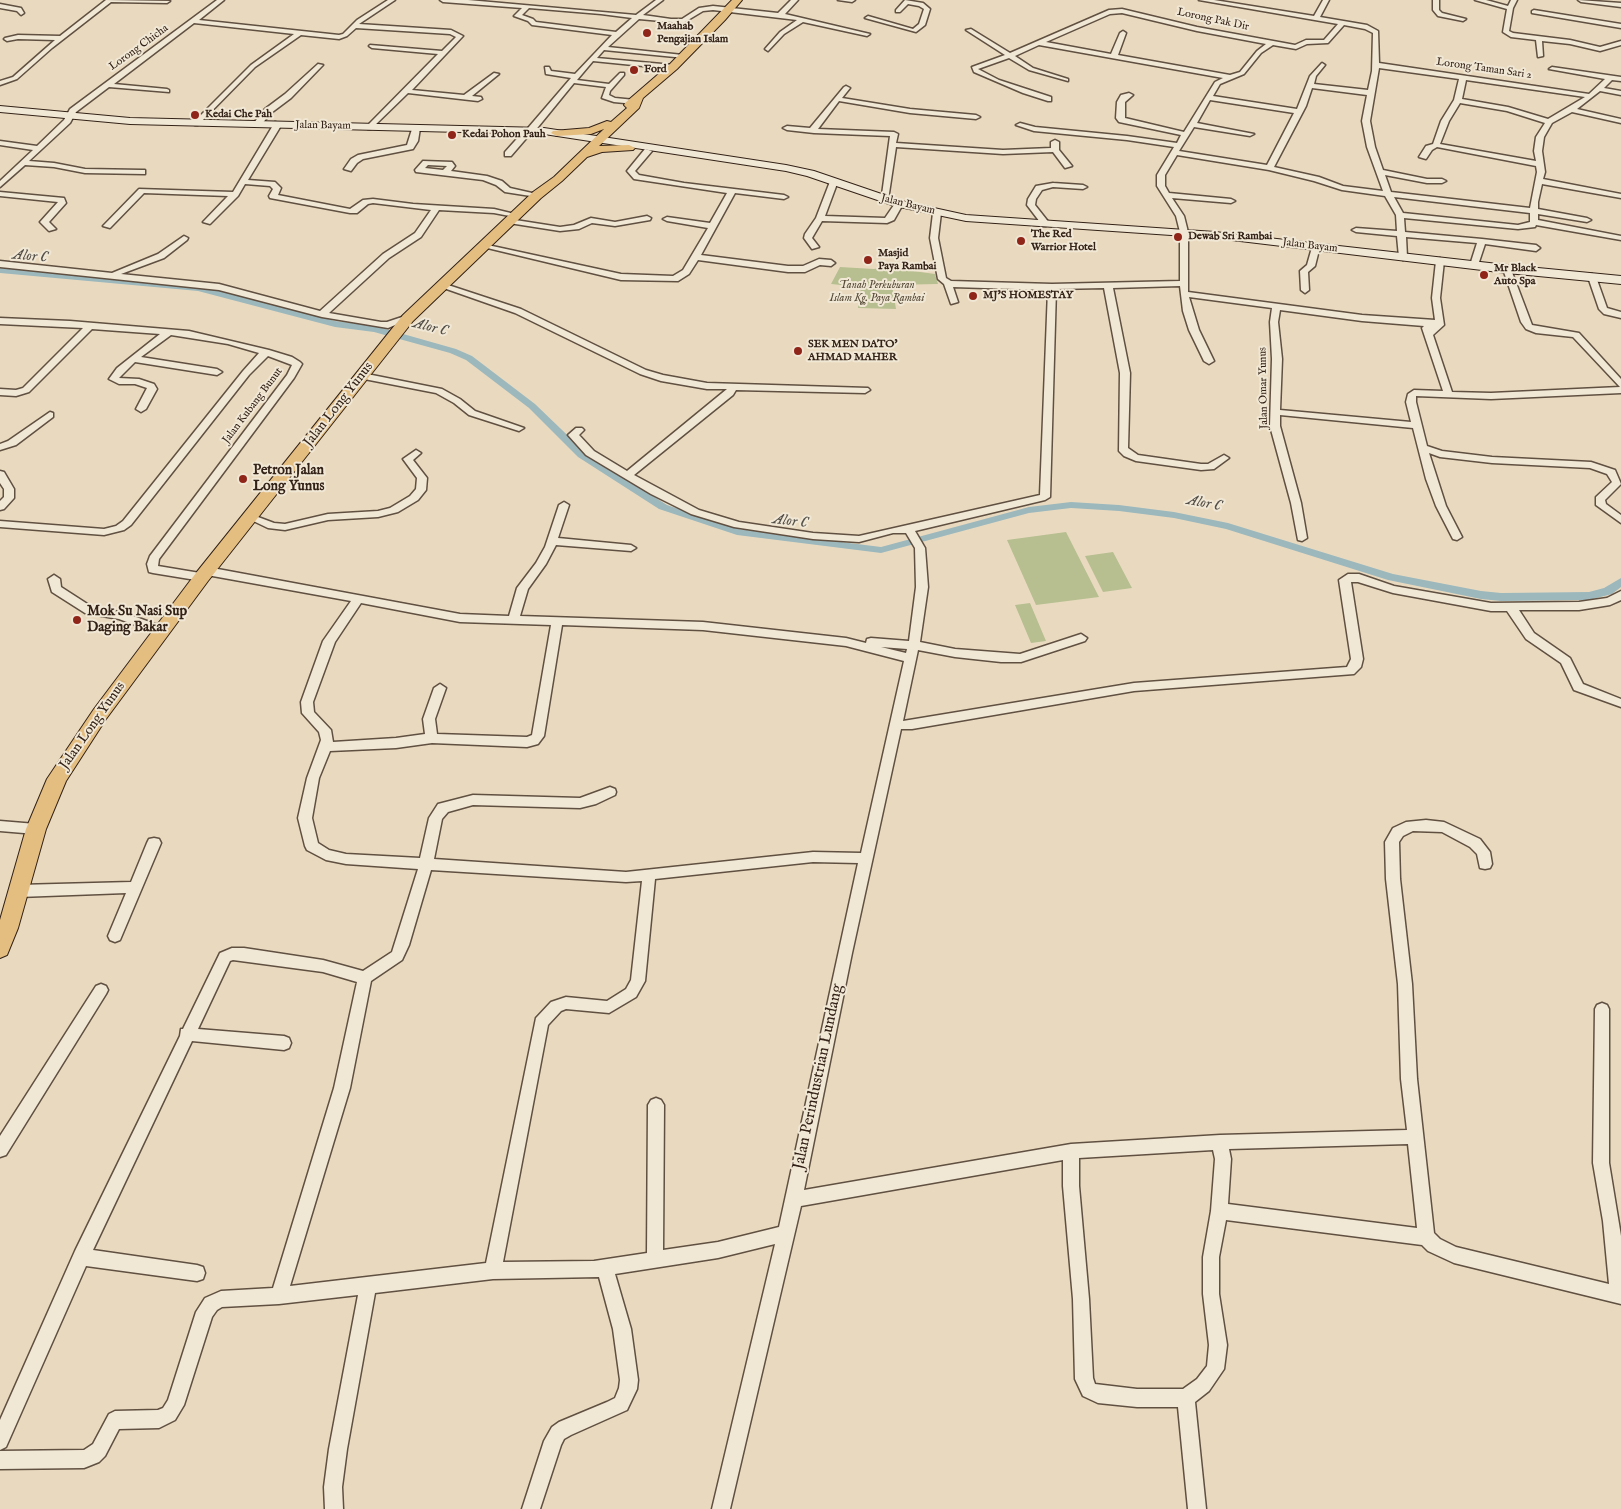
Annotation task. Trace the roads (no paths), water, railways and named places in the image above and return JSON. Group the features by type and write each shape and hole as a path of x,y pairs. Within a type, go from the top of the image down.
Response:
{"main road":[{"name":"Jalan Long Yunus","path":"0,949 4,927 19,891 36,829 51,793 68,760 205,574 404,324 512,218 558,179 574,153 594,140 673,67 730,10 737,0"},
{"name":"Jalan Bayam","path":"3,109 33,115 130,121 466,129 559,135 619,142 786,168 810,173 899,204 938,213 994,221 1184,232 1621,280"},
{"path":"559,135 592,131 611,125 611,136 619,142"},
{"path":"559,135 574,153 588,153 601,148 629,148"},
{"name":"Jalan Bayam","path":"594,140 648,151 706,156"}],"street":[{"path":"0,83 15,78 60,38 110,0 167,1"},
{"name":"Lorong Chicha","path":"0,185 106,85 221,0"},
{"path":"193,21 339,38 375,10 392,0"},
{"path":"443,0 601,12 678,21 687,19 701,9 730,10 780,15 867,34"},
{"path":"508,154 602,48 637,17 660,0"},
{"path":"780,15 795,0"},
{"path":"841,0 852,0"},
{"path":"1202,0 1367,27 1376,32 1375,65 1366,121 1372,147 1387,192 1400,215 1403,257"},
{"path":"1256,9 1260,0"},
{"path":"1316,18 1326,0"},
{"path":"1436,0 1436,10 1440,15 1463,20"},
{"path":"1478,0 1510,8"},
{"path":"1514,0 1510,8 1507,33 1515,36 1600,49 1621,43"},
{"path":"1581,0 1621,5"},
{"path":"868,18 914,31 922,25 927,8 921,4 907,1 898,11"},
{"path":"0,6 19,9 21,12"},
{"path":"527,6 517,17 531,20 532,24 618,34"},
{"name":"Lorong Pak Dir","path":"1048,99 1021,91 974,68 1009,56 1085,22 1115,11 1296,48 1306,42 1323,43 1328,41 1342,23"},
{"path":"1534,12 1621,26"},
{"path":"768,49 782,33 802,20"},
{"path":"356,26 459,34 459,38 371,127"},
{"path":"969,30 1031,69 1066,80"},
{"path":"1114,56 1123,33"},
{"path":"198,123 253,66 298,34"},
{"path":"7,39 18,37 60,38"},
{"path":"1539,39 1540,56"},
{"path":"1039,43 1230,77"},
{"path":"1209,361 1194,330 1184,294 1184,232 1180,216 1161,186 1161,175 1217,83 1242,73 1259,52 1270,44"},
{"path":"372,46 444,53"},
{"path":"602,48 683,57"},
{"path":"591,60 673,67"},
{"path":"257,124 268,111 288,96 320,65"},
{"path":"1269,168 1307,95 1308,85 1312,76 1322,65"},
{"name":"Lorong Taman Sari 2","path":"1375,65 1591,96"},
{"path":"547,68 548,73 612,86"},
{"path":"1552,69 1621,79"},
{"path":"465,98 496,74"},
{"path":"622,74 607,90 605,96 614,100 635,101"},
{"path":"1436,145 1445,121 1458,100 1463,77"},
{"path":"1534,222 1533,210 1540,164 1538,151 1540,137 1548,122 1571,110 1591,96 1612,77"},
{"path":"106,85 167,91"},
{"path":"1308,85 1371,92"},
{"path":"814,131 814,127 846,88"},
{"path":"1600,89 1621,92"},
{"path":"406,91 478,99"},
{"path":"1129,95 1124,97 1121,102 1120,118 1125,122 1185,134"},
{"path":"1208,97 1299,112"},
{"path":"837,99 910,111 976,117"},
{"path":"1458,100 1508,109 1548,122"},
{"path":"1571,110 1621,121"},
{"path":"207,222 235,194 278,124"},
{"path":"1192,124 1250,134"},
{"path":"1020,126 1055,132 1132,138 1177,150 1316,179 1342,188 1533,210 1587,220"},
{"path":"348,168 354,160 410,147 414,141 416,128"},
{"path":"787,128 894,134 884,200"},
{"path":"1055,132 1055,150 1068,166"},
{"path":"0,143 38,148"},
{"path":"892,145 1002,152 1055,150"},
{"path":"1422,157 1429,148 1436,145 1540,164"},
{"path":"648,151 631,171 637,177 784,197"},
{"path":"22,164 54,165 84,171 142,172"},
{"path":"0,170 14,171"},
{"path":"1380,172 1427,181 1442,181"},
{"path":"446,173 484,178 499,183 508,190 537,195"},
{"path":"815,247 808,238 820,218 834,181"},
{"path":"1538,181 1621,196"},
{"path":"242,182 272,184 277,188 273,196 350,210 354,210 366,202 373,201 436,208 480,209 560,229 576,227 591,220 615,224 647,218"},
{"path":"1046,224 1031,205 1032,199 1039,188 1053,185 1083,187"},
{"path":"107,226 142,191 235,194"},
{"path":"483,246 630,278 675,278 686,272 696,257 732,191"},
{"path":"0,194 61,200 60,206 44,222 52,228"},
{"path":"1167,195 1231,201"},
{"path":"820,218 887,221 891,218 899,204"},
{"path":"322,314 386,256 418,235 436,208"},
{"path":"938,213 934,238 942,279 948,283 959,286 1052,287 1184,283"},
{"path":"1400,215 1518,227 1528,227 1534,222"},
{"path":"667,220 713,226"},
{"path":"1534,222 1621,238"},
{"path":"1356,230 1402,233 1536,248"},
{"path":"112,275 161,256 184,238"},
{"path":"1474,265 1482,241"},
{"path":"1305,290 1304,270 1310,266 1316,246"},
{"path":"696,257 788,269 805,269 819,262 831,263"},
{"path":"1429,334 1438,328 1440,323 1436,298 1440,261"},
{"path":"0,264 219,287 322,314 381,325 404,324"},
{"path":"1508,269 1524,322 1536,330 1576,335 1621,385"},
{"path":"1592,277 1603,309 1607,312 1621,315"},
{"path":"948,283 954,302"},
{"path":"442,286 518,311 643,372 661,378 682,383 733,387 865,390"},
{"path":"1108,286 1125,373 1123,449 1136,458 1201,467 1210,467 1224,458"},
{"path":"579,430 573,435 590,453 695,512 738,525 813,536 860,539 893,530 910,531 1045,497 1052,287"},
{"path":"1184,294 1276,308 1440,323"},
{"name":"Jalan Omar Yunus","path":"1276,308 1274,322 1277,359 1275,426 1301,525 1302,538"},
{"name":"Jalan Kubang Bunut","path":"0,321 90,326 213,338 295,361 297,366 154,558 152,564 153,569 160,571 205,574"},
{"path":"1425,323 1448,393"},
{"path":"0,392 16,393 26,390 90,326"},
{"path":"141,410 152,389 151,386 136,381 119,381 114,379 120,370 168,333"},
{"path":"0,524 104,532 120,528 127,523 246,373 266,352"},
{"path":"133,359 217,372"},
{"path":"362,376 439,390 472,413 519,428"},
{"path":"628,476 730,393 733,387"},
{"path":"1457,537 1441,506 1411,396 1418,392 1491,396 1616,392 1621,390"},
{"path":"1276,412 1418,426"},
{"path":"0,447 12,442 50,415"},
{"path":"1424,448 1440,454 1492,460 1590,465 1611,472 1617,482 1600,499 1601,505 1621,520"},
{"path":"250,517 272,526 285,527 328,517 378,514 394,510 414,498 421,490 422,478 412,467 408,459 416,453"},
{"path":"0,474 9,489 9,498 0,507"},
{"path":"513,621 523,588 541,564 553,541 564,505"},
{"name":"Jalan Perindustrian Lundang","path":"721,1509 794,1199 845,953 920,611 922,587 920,548 910,531"},
{"path":"553,541 631,548"},
{"path":"205,574 460,618 703,626 911,651 1001,658 1021,658 1081,638"},
{"path":"896,725 912,725 1134,687 1350,670 1355,667 1357,659 1345,584 1345,580 1348,578 1359,578 1393,589 1470,604 1510,608 1579,606 1610,601 1621,594"},
{"path":"54,579 59,592 89,610 121,616 162,631"},
{"path":"358,600 329,641 307,702 308,713 325,730 327,740 326,747 312,778 305,818 312,846 326,855 346,859 543,871 586,876 626,877 813,857 867,858"},
{"path":"1510,608 1530,636 1566,661 1578,687 1621,703"},
{"path":"326,747 396,743 432,738 527,742 537,738 556,622"},
{"path":"432,738 429,719 440,688"},
{"path":"279,1296 342,1088 364,978 397,956 402,945 426,863 438,812 448,806 473,800 580,803 591,801 610,792"},
{"path":"0,826 36,829"},
{"path":"1486,864 1483,852 1475,843 1444,827 1411,826 1398,832 1392,842 1393,879 1405,984 1409,1079 1415,1137 1426,1236 1434,1245 1454,1255 1619,1296 1611,1220 1601,1163 1602,1008"},
{"path":"115,936 154,843"},
{"path":"493,1272 541,1024 548,1013 556,1006 566,1003 609,1007 632,993 638,981 649,874"},
{"path":"19,891 135,887"},
{"path":"0,1441 4,1426 81,1257 224,957 232,954 323,966 364,978"},
{"path":"0,1150 101,990"},
{"path":"186,1034 284,1043"},
{"path":"655,1259 656,1105"},
{"path":"794,1199 1071,1151 1220,1142 1415,1137"},
{"path":"1071,1151 1071,1186 1081,1299 1084,1379 1089,1390 1098,1394 1137,1398 1186,1398 1203,1384 1215,1369 1218,1345 1211,1294 1211,1257 1219,1211 1223,1159 1220,1142"},
{"path":"1219,1211 1426,1236"},
{"path":"0,1460 84,1459 93,1456 99,1450 115,1420 164,1417 169,1414 175,1405 208,1307 221,1300 279,1296 493,1272 594,1269 718,1250 786,1233"},
{"path":"81,1257 197,1273"},
{"path":"531,1509 553,1441 558,1433 564,1428 613,1409 621,1404 628,1389 629,1380 622,1329 605,1267"},
{"path":"334,1509 333,1487 338,1449 368,1286"},
{"path":"1186,1398 1197,1509"}],"waterway":[{"name":"Alor C","path":"0,270 198,288 335,324 375,329 453,351 469,358 532,406 582,455 663,507 737,532 881,550 1029,510 1071,505 1119,508 1174,515 1228,526 1392,577 1481,595 1501,597 1589,596 1608,591 1621,582"}],"place":[{"name":"Maahab Pengajian Islam","path":"647,33"},
{"name":"Ford","path":"634,70"},
{"name":"Kedai Che Pah","path":"195,115"},
{"name":"Kedai Pohon Pauh","path":"452,135"},
{"name":"Dewab Sri Rambai","path":"1178,237"},
{"name":"The Red Warrior Hotel","path":"1021,241"},
{"name":"Masjid Paya Rambai","path":"868,260"},
{"name":"Mr Black Auto Spa","path":"1484,275"},
{"name":"MJ'S HOMESTAY","path":"973,296"},
{"name":"SEK MEN DATO' AHMAD MAHER","path":"798,351"},
{"name":"Petron Jalan Long Yunus","path":"243,479"},
{"name":"Mok Su Nasi Sup Daging Bakar","path":"77,620"}],"park label":[{"name":"Tanah Perkuburan Islam Kg. Paya Rambai","path":"877,292"}]}
